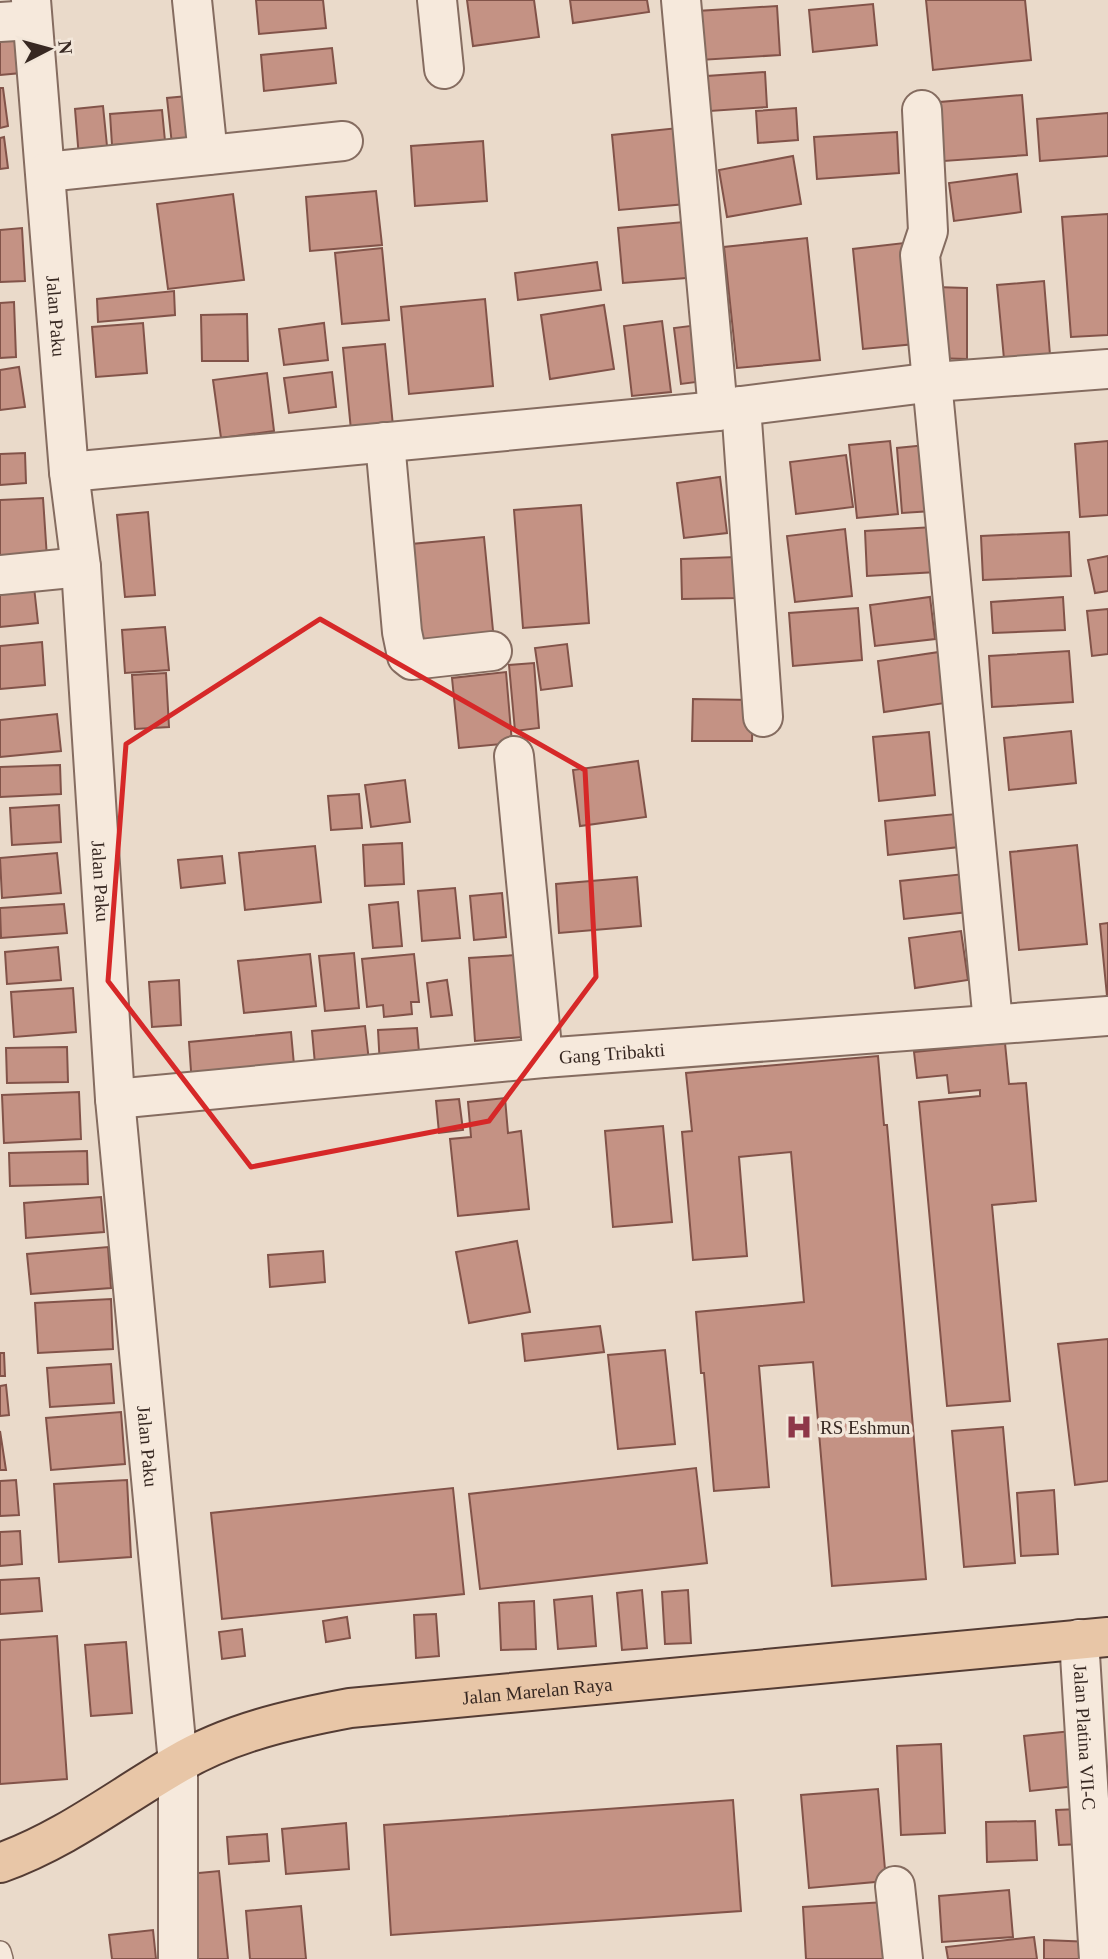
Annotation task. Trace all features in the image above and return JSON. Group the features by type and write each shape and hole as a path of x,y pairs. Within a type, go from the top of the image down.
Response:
{"main road":[{"name":"Jalan Marelan Raya","path":"0,1863 46,1844 178,1763 231,1739 283,1722 350,1708 1093,1638"}],"street":[{"path":"192,0 208,155"},
{"path":"437,0 444,69"},
{"path":"681,0 763,716"},
{"name":"Jalan Paku","path":"21,14 46,172 69,472 81,567 115,1099 178,1763 178,1959"},
{"path":"922,110 928,225 920,255 993,1023"},
{"path":"46,172 343,141"},
{"path":"69,472 729,408 933,382 1108,369"},
{"path":"385,442 402,632 407,656 412,660 492,651"},
{"path":"0,575 81,567"},
{"path":"514,756 543,1058"},
{"name":"Gang Tribakti","path":"115,1099 543,1058 1108,1016"},
{"name":"Jalan Platina VII-C","path":"1093,1638 1100,1959"},
{"path":"895,1886 903,1959"}],"lane":[{"path":"0,1952 2,1959"}],"highlighted area":[{"path":"320,619 585,770 596,977 489,1121 251,1167 108,981 126,744"}],"building":[{"path":"256,0 323,0 326,28 259,34"},
{"path":"467,0 534,0 539,37 473,46"},
{"path":"570,0 647,0 649,12 573,23"},
{"path":"926,0 1025,0 1031,60 933,70"},
{"path":"873,4 877,45 813,52 809,10"},
{"path":"777,6 780,55 700,60 697,11"},
{"path":"17,34 21,73 0,75 0,36"},
{"path":"332,48 336,83 264,91 261,55"},
{"path":"765,72 767,107 710,111 707,76"},
{"path":"0,88 3,88 8,126 0,128"},
{"path":"198,95 204,150 173,154 167,98"},
{"path":"1022,95 1027,155 944,161 940,102"},
{"path":"103,106 108,156 79,158 75,109"},
{"path":"796,108 798,140 758,143 756,111"},
{"path":"162,110 165,141 112,145 110,114"},
{"path":"1108,113 1108,156 1040,161 1037,119"},
{"path":"678,128 686,204 619,210 612,135"},
{"path":"897,132 899,173 817,179 814,137"},
{"path":"4,137 8,168 0,169 0,138"},
{"path":"483,141 487,201 415,206 411,146"},
{"path":"793,156 801,204 727,217 719,170"},
{"path":"1017,174 1021,212 954,221 949,183"},
{"path":"376,191 382,245 310,251 306,197"},
{"path":"233,194 244,280 168,289 157,204"},
{"path":"1108,214 1108,335 1071,337 1062,217"},
{"path":"695,221 699,277 623,283 618,228"},
{"path":"22,228 25,281 0,282 0,230"},
{"path":"807,238 820,360 737,368 724,247"},
{"path":"904,243 915,344 863,349 853,249"},
{"path":"382,248 389,320 342,324 335,253"},
{"path":"597,262 601,290 518,300 515,273"},
{"path":"1044,281 1050,355 1004,359 997,285"},
{"path":"935,287 967,288 967,359 934,358"},
{"path":"174,291 175,315 98,322 97,299"},
{"path":"485,299 493,386 409,394 401,307"},
{"path":"14,302 16,357 0,358 0,303"},
{"path":"604,305 614,369 550,379 541,315"},
{"path":"247,314 248,361 202,361 201,315"},
{"path":"662,321 671,392 632,396 624,326"},
{"path":"143,323 147,373 96,377 92,327"},
{"path":"324,323 328,360 284,365 279,329"},
{"path":"706,324 712,380 681,384 674,328"},
{"path":"385,344 393,426 351,430 343,348"},
{"path":"19,367 25,407 0,410 0,370"},
{"path":"332,372 336,407 289,413 284,378"},
{"path":"267,373 274,431 221,438 213,380"},
{"path":"890,441 898,514 857,518 849,445"},
{"path":"1108,441 1108,515 1080,517 1075,444"},
{"path":"926,445 932,511 902,513 897,448"},
{"path":"25,453 26,483 0,485 0,454"},
{"path":"846,455 853,507 796,514 790,462"},
{"path":"720,477 727,533 684,538 677,483"},
{"path":"43,498 47,558 0,561 0,500"},
{"path":"581,505 589,623 523,628 514,510"},
{"path":"148,512 155,595 125,597 117,515"},
{"path":"934,527 937,572 867,576 865,531"},
{"path":"845,529 852,596 795,602 787,536"},
{"path":"1069,532 1071,576 983,580 981,536"},
{"path":"484,537 494,641 411,649 401,545"},
{"path":"1108,556 1108,591 1095,593 1088,560"},
{"path":"737,557 738,598 682,599 681,559"},
{"path":"34,587 38,623 0,627 0,590"},
{"path":"930,597 935,639 875,646 870,605"},
{"path":"1063,597 1065,630 993,633 991,602"},
{"path":"858,608 862,660 793,666 789,613"},
{"path":"1108,609 1108,654 1092,656 1087,611"},
{"path":"165,627 169,670 125,673 122,630"},
{"path":"42,642 45,685 0,689 0,646"},
{"path":"567,644 572,686 541,690 535,648"},
{"path":"1069,651 1073,702 992,707 989,656"},
{"path":"939,652 945,703 884,712 878,661"},
{"path":"534,663 539,728 515,731 509,665"},
{"path":"506,672 512,743 459,748 452,678"},
{"path":"166,673 169,727 135,729 132,675"},
{"path":"693,699 753,700 752,741 692,741"},
{"path":"57,714 61,751 0,757 0,720"},
{"path":"1071,731 1076,783 1009,790 1004,738"},
{"path":"929,732 935,795 879,801 873,737"},
{"path":"638,761 646,817 580,826 573,770"},
{"path":"60,765 61,794 0,797 0,767"},
{"path":"405,780 410,822 371,827 365,785"},
{"path":"359,794 362,828 331,830 328,796"},
{"path":"59,805 61,842 12,845 10,808"},
{"path":"956,814 959,847 888,855 885,821"},
{"path":"402,843 404,884 365,886 363,845"},
{"path":"1077,845 1087,944 1019,950 1010,852"},
{"path":"315,846 321,902 245,910 239,853"},
{"path":"57,853 61,893 2,898 0,858"},
{"path":"222,856 225,883 181,888 178,860"},
{"path":"964,874 968,912 904,919 900,881"},
{"path":"637,877 641,926 559,933 556,884"},
{"path":"455,888 460,938 422,941 418,891"},
{"path":"502,893 506,937 474,940 470,896"},
{"path":"398,902 402,946 373,948 369,905"},
{"path":"64,904 67,933 1,938 0,908"},
{"path":"1108,923 1108,995 1107,996 1100,924"},
{"path":"961,931 968,980 915,988 909,938"},
{"path":"58,947 61,980 7,984 5,952"},
{"path":"354,953 359,1008 325,1011 319,956"},
{"path":"310,954 316,1006 244,1013 238,961"},
{"path":"414,954 419,1002 411,1002 412,1014 384,1017 383,1005 367,1007 362,959"},
{"path":"517,955 523,1037 475,1041 469,958"},
{"path":"179,980 181,1025 152,1027 149,982"},
{"path":"447,980 452,1015 431,1017 427,983"},
{"path":"73,988 76,1032 14,1037 11,992"},
{"path":"365,1026 370,1070 316,1075 312,1031"},
{"path":"417,1028 420,1064 380,1067 378,1030"},
{"path":"291,1032 295,1076 192,1085 189,1042"},
{"path":"1005,1043 1009,1084 1026,1083 1036,1201 992,1205 1010,1401 947,1406 919,1102 980,1096 980,1090 949,1093 947,1075 917,1078 914,1052"},
{"path":"67,1047 68,1082 7,1083 6,1048"},
{"name":"RS Eshmun","path":"878,1056 884,1125 887,1125 926,1579 832,1586 813,1362 759,1366 769,1487 714,1491 696,1312 804,1302 791,1152 739,1157 747,1256 693,1260 682,1132 692,1131 686,1073"},
{"path":"79,1092 81,1139 4,1143 2,1095"},
{"path":"505,1098 508,1133 521,1131 529,1209 458,1216 450,1139 471,1137 468,1102"},
{"path":"459,1099 463,1130 439,1133 436,1101"},
{"path":"663,1126 672,1222 613,1227 605,1131"},
{"path":"87,1151 88,1184 10,1186 9,1153"},
{"path":"101,1197 104,1232 26,1238 24,1203"},
{"path":"517,1241 530,1312 469,1323 456,1252"},
{"path":"108,1247 111,1288 31,1294 27,1254"},
{"path":"323,1251 325,1282 270,1287 268,1255"},
{"path":"111,1299 113,1349 38,1353 35,1303"},
{"path":"600,1326 604,1352 525,1361 522,1334"},
{"path":"1108,1339 1108,1481 1075,1485 1058,1344"},
{"path":"665,1350 675,1444 618,1449 608,1355"},
{"path":"0,1353 4,1353 5,1376 0,1376"},
{"path":"111,1364 114,1403 50,1407 47,1368"},
{"path":"6,1385 9,1415 0,1416 0,1386"},
{"path":"121,1412 125,1464 51,1470 46,1418"},
{"path":"1003,1427 1015,1563 964,1567 952,1431"},
{"path":"0,1431 6,1470 0,1470"},
{"path":"696,1468 707,1563 480,1589 469,1494"},
{"path":"16,1480 19,1515 0,1516 0,1481"},
{"path":"127,1480 131,1557 59,1562 54,1484"},
{"path":"453,1488 464,1594 222,1619 211,1513"},
{"path":"1054,1490 1058,1554 1021,1556 1017,1493"},
{"path":"20,1531 22,1564 0,1566 0,1532"},
{"path":"39,1578 42,1611 0,1614 0,1580"},
{"path":"642,1590 647,1648 622,1650 617,1593"},
{"path":"688,1590 691,1643 665,1644 662,1592"},
{"path":"592,1596 596,1646 558,1649 554,1600"},
{"path":"534,1601 536,1649 501,1650 499,1603"},
{"path":"436,1614 439,1656 416,1658 414,1615"},
{"path":"347,1617 350,1638 326,1642 323,1621"},
{"path":"242,1629 245,1656 222,1659 219,1632"},
{"path":"57,1636 67,1779 0,1784 0,1640"},
{"path":"126,1642 132,1713 91,1716 85,1645"},
{"path":"1081,1730 1086,1785 1030,1791 1024,1736"},
{"path":"941,1744 945,1833 901,1835 897,1746"},
{"path":"878,1789 886,1881 809,1888 801,1795"},
{"path":"733,1800 741,1911 391,1935 384,1825"},
{"path":"1079,1809 1082,1844 1059,1845 1056,1810"},
{"path":"1035,1821 1037,1860 987,1862 986,1822"},
{"path":"346,1823 349,1869 286,1874 282,1829"},
{"path":"267,1834 269,1861 229,1864 227,1837"},
{"path":"219,1871 228,1959 198,1959 189,1874"},
{"path":"1009,1890 1013,1937 942,1942 939,1896"},
{"path":"885,1902 888,1959 806,1959 803,1907"},
{"path":"301,1906 306,1959 250,1959 246,1911"},
{"path":"153,1930 156,1959 112,1959 109,1935"},
{"path":"1034,1937 1037,1959 948,1959 946,1947"},
{"path":"1044,1940 1092,1942 1092,1959 1044,1959"}],"place":[{"name":"RS Eshmun","path":"799,1427"}]}
